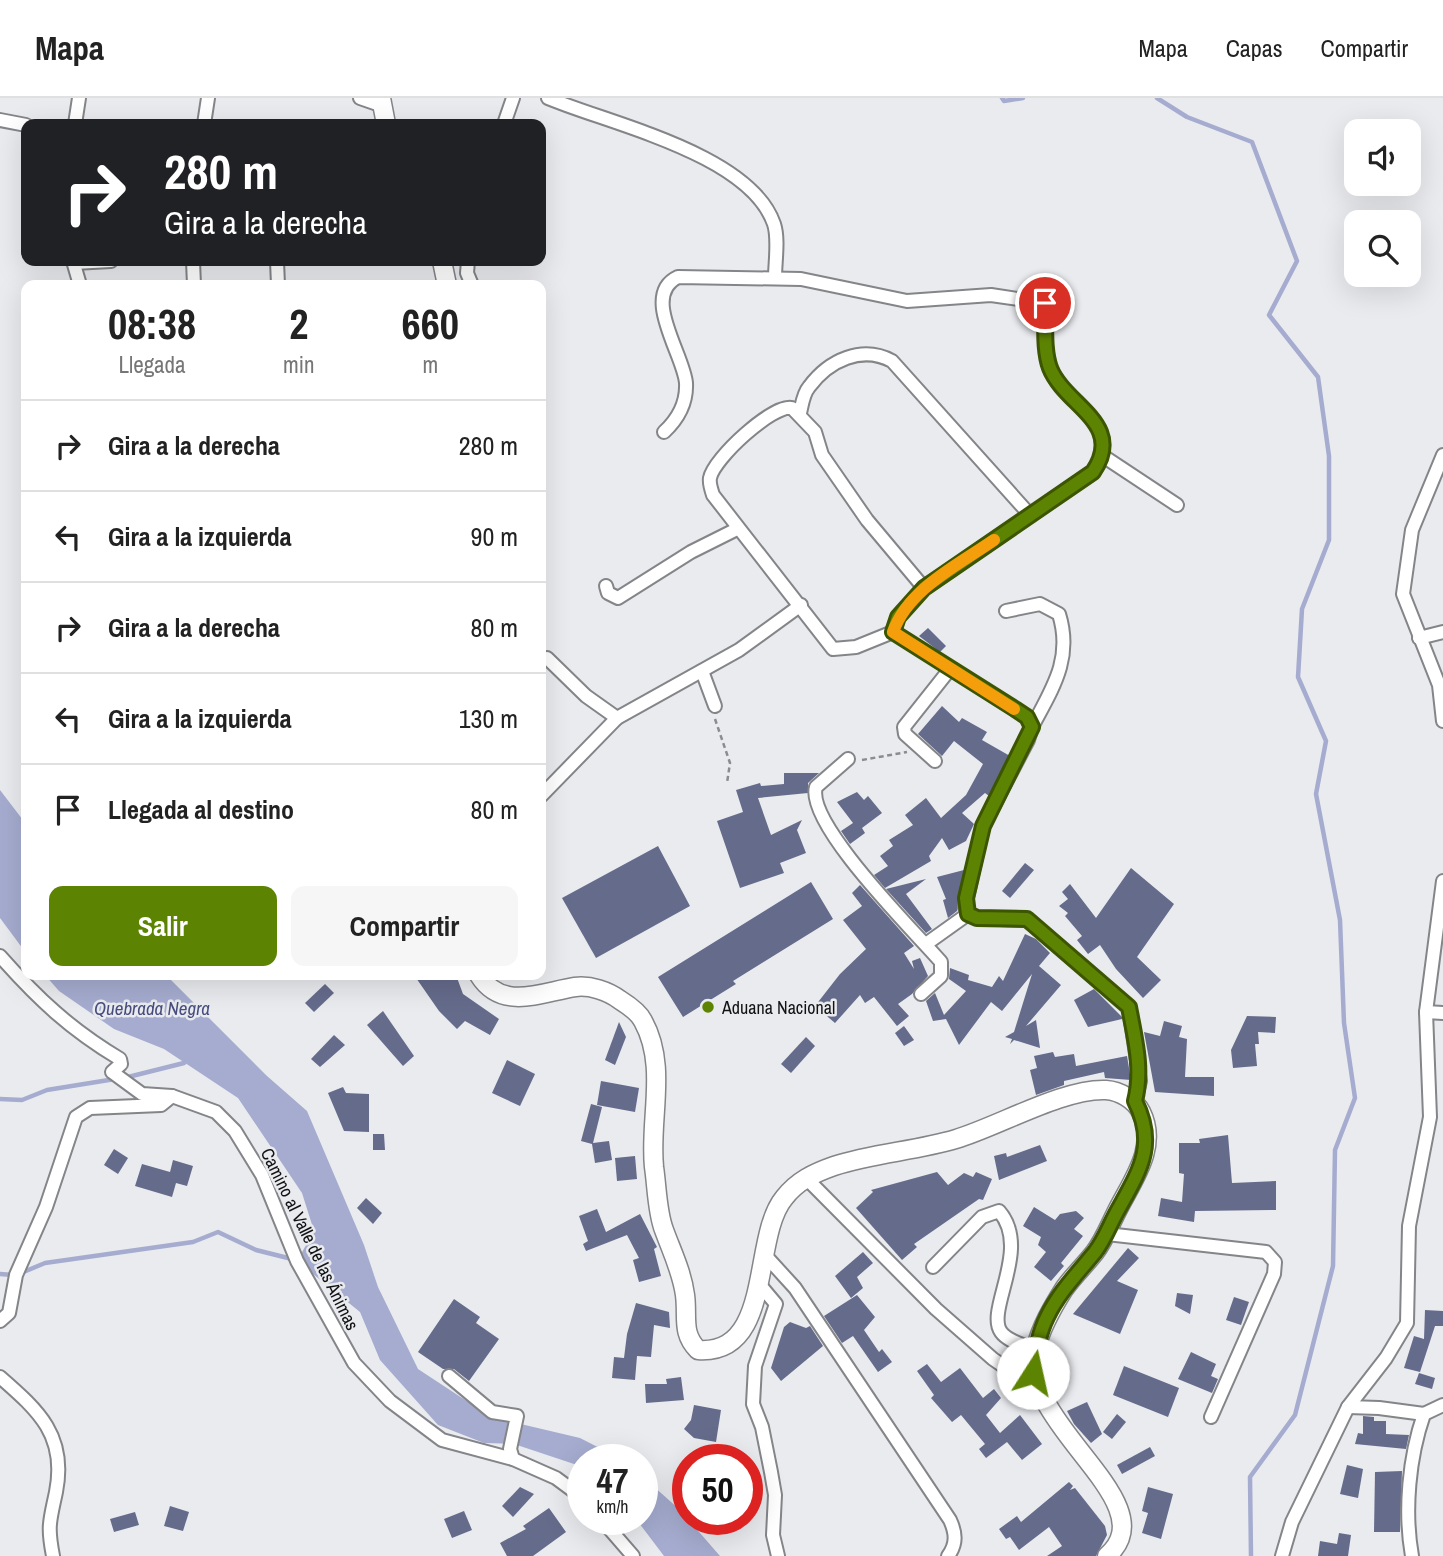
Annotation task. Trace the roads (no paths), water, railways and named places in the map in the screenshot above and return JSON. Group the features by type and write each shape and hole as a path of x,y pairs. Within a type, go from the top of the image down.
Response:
{"main road":[{"path":"484,980 494,991 514,998 539,996 577,987 602,990 627,1004 642,1018 652,1042 656,1068 654,1165 660,1215 683,1286 689,1341 698,1350 710,1350 736,1337 750,1314 760,1286 771,1222 782,1199 806,1178 835,1166 956,1139 1086,1091 1110,1090 1135,1101 1145,1121 1146,1142 1142,1162 1107,1234 1065,1287 1047,1317 1035,1350 1033,1373 1053,1417 1120,1506 1123,1526 1120,1538 1107,1556"}],"street":[{"path":"76,119 79,98"},
{"path":"205,119 208,98"},
{"path":"360,98 382,102"},
{"path":"506,119 513,98"},
{"path":"548,98 681,147 742,181 760,199 775,226 775,278"},
{"path":"0,120 21,124"},
{"path":"664,432 676,419 685,393 684,374 665,318 662,293 667,284 678,277 801,279 907,301 990,295 1045,303 1051,369 1095,422 1101,438 1103,456 1093,472 924,588 898,617 893,632 856,647 834,649 737,529 713,495 709,480 713,470 731,447 776,410 787,407 800,413 815,432 822,455 867,520 924,588"},
{"path":"800,413 807,389 824,372 853,355 877,353 892,361 1030,515"},
{"path":"1443,455 1412,530 1404,566 1403,594 1419,638 1441,685 1443,721"},
{"path":"1103,456 1177,505"},
{"path":"606,586 608,593 618,597 691,552 737,529"},
{"path":"968,914 966,898 983,826 1058,675 1066,636 1059,614 1040,604 1006,611"},
{"path":"546,791 617,718 757,639 766,628 801,605"},
{"path":"893,632 1027,717 1032,727"},
{"path":"1419,638 1443,632"},
{"path":"547,658 586,695 617,718"},
{"path":"935,761 905,734 904,727 950,669"},
{"path":"702,671 715,706"},
{"path":"848,760 816,787 814,794 833,838 941,962 941,976 921,994"},
{"path":"1282,1556 1292,1522 1348,1407 1386,1358 1407,1323 1409,1226 1430,1118 1426,1012 1443,881"},
{"path":"926,944 968,914"},
{"path":"968,914 977,918 1027,919 1129,1007 1140,1081 1135,1101"},
{"name":"Camino al Valle de las Ánimas","path":"0,956 21,980"},
{"name":"Camino al Valle de las Ánimas","path":"21,980 39,1000 77,1033 120,1059 121,1064 112,1072 119,1079 142,1094 172,1096 216,1112 235,1130 262,1175 298,1261 354,1363 390,1401 442,1440 511,1454 567,1487"},
{"path":"1426,1012 1443,1013"},
{"path":"0,1321 9,1313 16,1275 46,1207 76,1117 90,1108 161,1105 172,1096"},
{"path":"806,1178 936,1309 978,1346 1009,1370 1033,1373"},
{"path":"933,1267 976,1221 991,1211 999,1211 1006,1224 1011,1259 998,1316 999,1329 1003,1335 1035,1350"},
{"path":"1107,1234 1266,1252 1275,1262 1274,1274 1211,1417"},
{"path":"764,1254 795,1288 950,1520 956,1533 953,1550 948,1556"},
{"path":"760,1286 776,1304 755,1366 753,1404 770,1462 775,1495 773,1535 778,1556"},
{"path":"449,1376 492,1412 517,1416 511,1454"},
{"path":"0,1377 37,1411 53,1437 60,1461 47,1526 53,1556"},
{"path":"1348,1407 1424,1414 1443,1405"},
{"path":"1412,1556 1409,1502 1415,1440 1424,1414"},
{"path":"615,1535 633,1556"}],"water":[{"path":"0,790 21,817 21,946 0,918"},
{"name":"Quebrada Negra","path":"49,980 171,980 267,1076 307,1111 364,1245 378,1287 418,1369 491,1417 580,1438 592,1444 567,1444 567,1462 514,1444 484,1443 438,1425 380,1360 360,1312 297,1261 314,1231 302,1193 238,1098 164,1049 114,1029 59,991"},
{"path":"658,1490 672,1503 672,1535 702,1535 720,1556 664,1556 648,1535 658,1535"}],"waterway":[{"path":"1002,98 1004,101 1023,98"},
{"path":"1157,98 1187,117 1252,142 1297,261 1269,315 1318,377 1329,456 1329,540 1302,609 1298,677 1326,741 1316,794 1340,920 1344,1023 1355,1098 1335,1150 1333,1266 1295,1415 1250,1477 1251,1556"},
{"path":"124,1078 184,1063"},
{"path":"0,1099 22,1100 47,1090 115,1079"},
{"path":"21,1273 45,1263 193,1242 218,1232 256,1250 292,1259"},
{"path":"0,1274 13,1275"}],"place":[{"name":"Aduana Nacional","path":"708,1007"}]}
